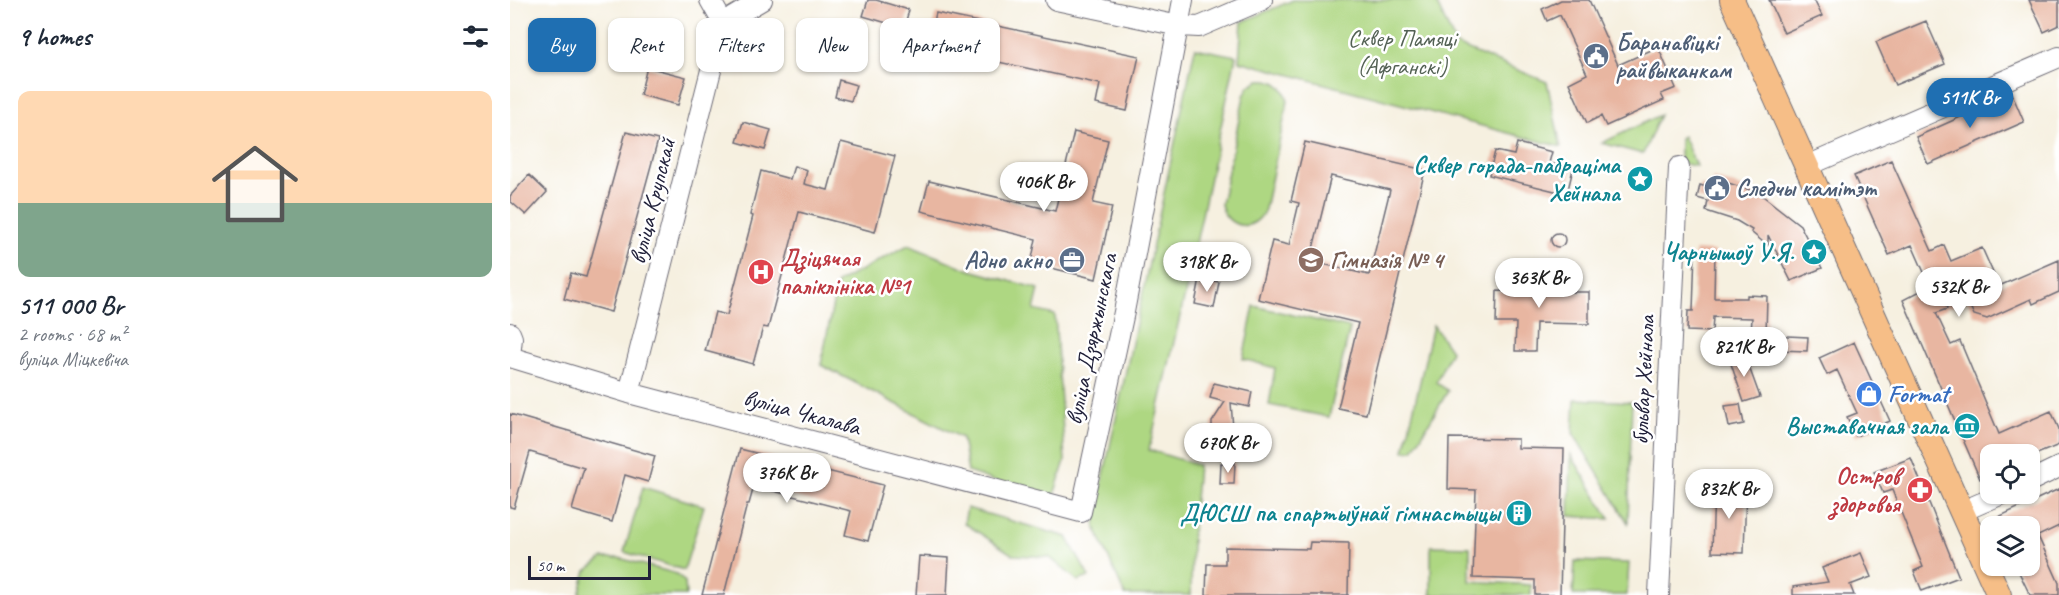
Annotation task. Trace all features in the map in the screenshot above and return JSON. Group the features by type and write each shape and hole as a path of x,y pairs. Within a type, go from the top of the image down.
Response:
{"main road":[{"path":"1732,0 1999,595"}],"street":[{"path":"710,0 720,18"},
{"path":"731,18 762,0"},
{"path":"1056,0 1179,26 1199,27 1262,0"},
{"name":"вуліца Дзяржынскага","path":"1081,512 1124,312 1183,0"},
{"path":"1807,166 2059,57"},
{"name":"вуліца Крупскай","path":"630,393 711,72"},
{"name":"бульвар Хейнала","path":"1659,595 1679,167"},
{"path":"510,333 512,338 510,357"},
{"name":"вуліца Чкалава","path":"510,357 630,393 1081,512"},
{"path":"2040,476 2059,467"},
{"path":"1963,512 1980,504"}],"green space":[{"name":"Сквер Памяці (Афганскі)","path":"1293,0 1435,0 1456,45 1547,82 1561,147 1239,61 1242,22"},
{"path":"1195,48 1236,56 1149,450 1198,465 1192,535 1191,595 1125,595 1095,527 1098,502"},
{"path":"1259,80 1269,80 1278,84 1288,101 1265,209 1255,222 1242,225 1229,219 1221,204 1244,96 1249,86"},
{"path":"1660,115 1643,154 1602,143"},
{"path":"1683,136 1696,166 1680,163 1680,138"},
{"path":"908,245 970,270 1039,289 1034,310 1055,315 1065,461 1052,501 968,472 962,438 821,365 837,283"},
{"path":"1254,306 1350,328 1329,417 1269,405 1275,368 1243,359"},
{"path":"1433,325 1451,351 1436,382 1448,391 1413,450 1404,451"},
{"path":"1575,399 1632,402 1628,523 1573,433"},
{"path":"1571,455 1610,519 1569,516"},
{"path":"643,487 704,506 684,570 624,552"},
{"path":"967,508 1067,537 1089,577 1078,581 1049,557 1013,555 964,523"},
{"path":"1431,546 1470,547 1470,581 1531,585 1531,595 1431,595"},
{"path":"603,558 619,558 677,574 685,582 686,595 579,595 586,571"},
{"path":"1575,561 1629,563 1627,595 1573,595"}],"building":[{"path":"868,0 876,0 909,10 907,18 880,18 880,21 863,16"},
{"name":"Баранавіцкі райвыканкам","path":"1561,0 1589,0 1618,65 1658,47 1676,88 1661,94 1664,100 1606,126 1601,116 1587,123 1569,83 1587,74 1560,15 1547,21 1542,9"},
{"path":"1769,0 1814,0 1822,16 1784,33"},
{"path":"2029,0 2059,0 2059,25 2044,32"},
{"path":"936,13 960,18 935,18"},
{"path":"1926,21 1945,64 1895,85 1876,42"},
{"path":"1000,27 1139,56 1127,111 1096,104 1100,84 1000,62"},
{"path":"646,72 666,72 686,77 678,105 640,95"},
{"path":"839,80 856,85 851,101 835,97"},
{"path":"2012,94 2024,122 1928,164 1916,137"},
{"path":"743,122 771,130 765,150 737,142"},
{"path":"626,132 658,140 611,312 564,299 571,273 586,277"},
{"path":"1074,132 1108,140 1093,203 1112,207 1096,279 1031,263 1036,239 921,211 929,181 1055,211"},
{"name":"Дзіцячая паліклініка №1","path":"841,142 895,156 875,232 799,212 768,328 763,327 753,364 705,351 715,312 727,315 753,216 750,215 761,171 790,179 794,166 807,170 804,184 828,190"},
{"path":"1305,142 1425,170 1366,414 1338,408 1358,323 1258,299 1272,241 1289,245 1299,203 1291,201","holes":["1331,176 1390,190 1369,275 1310,261"]},
{"path":"1517,143 1552,152 1549,163 1573,169 1567,194 1489,175 1495,151 1514,155"},
{"path":"1891,160 1932,251 1944,245 1951,261 1982,248 1999,286 2059,260 2059,292 2033,304 2031,299 1987,319 1974,315 1967,300 1950,307 1946,306 1947,309 1936,313 1951,345 1960,341 1999,434 2051,411 2059,429 2059,445 2040,453 2040,444 1980,444 1980,479 1903,300 1930,286 1912,245 1889,255 1854,176"},
{"path":"529,175 547,192 526,215 510,201 510,196"},
{"path":"1713,178 1759,193 1800,225 1822,268 1791,281 1768,235 1768,246 1751,232 1752,230 1737,221 1706,211 1708,201 1697,198 1700,185 1710,188"},
{"path":"1558,233 1563,235 1565,240 1563,245 1558,247 1553,245 1551,240 1553,235"},
{"path":"1695,250 1715,251 1714,298 1767,296 1766,335 1808,337 1807,351 1750,349 1752,318 1713,317 1712,332 1687,331 1688,311 1693,311"},
{"path":"1516,273 1536,273 1536,292 1589,292 1589,324 1536,323 1535,351 1515,351 1516,323 1496,323 1497,291 1516,292"},
{"path":"1200,278 1219,282 1214,308 1195,304"},
{"path":"1854,342 1890,421 1856,436 1847,417 1857,413 1837,370 1827,375 1819,358"},
{"path":"1744,353 1760,397 1744,402 1729,358"},
{"path":"1214,383 1252,392 1249,407 1231,403 1233,428 1229,433 1223,435 1216,434 1212,428 1212,422 1225,402 1210,398"},
{"path":"1740,404 1744,424 1729,427 1725,406"},
{"path":"510,414 655,456 648,482 625,475 612,522 572,510 584,468 530,452 514,508 510,507"},
{"name":"ДЮСШ па спартыўнай гімнастыцы","path":"1449,438 1518,439 1518,448 1564,449 1560,595 1535,595 1535,580 1473,578 1476,490 1448,489"},
{"path":"740,449 883,485 868,541 845,535 851,511 754,486 749,504 747,504 724,595 702,595"},
{"path":"1911,458 1959,577 1922,591 1914,571 1923,567 1892,490 1883,493 1874,472"},
{"path":"1221,463 1235,463 1234,484 1220,484"},
{"path":"1714,487 1746,487 1744,553 1712,552"},
{"path":"2059,489 2059,526 2040,535 2040,516 2000,516 2026,504 2040,504 2040,498"},
{"path":"2040,540 2059,583 2059,595 2030,595 2021,576 2040,576"},
{"path":"1310,542 1349,543 1348,595 1206,595 1207,564 1225,564 1225,547 1309,549"},
{"path":"1861,553 1871,577 1850,585 1854,595 1793,595 1793,587 1828,582 1822,568"},
{"path":"919,556 949,558 947,595 916,595"}],"place":[{"name":"Баранавіцкі райвыканкам","path":"1596,56"},
{"name":"Сквер горада-пабраціма Хейнала","path":"1640,179"},
{"name":"Следчы камітэт","path":"1717,188"},
{"name":"Чарнышоў У.Я.","path":"1814,252"},
{"name":"Адно акно","path":"1072,260"},
{"name":"Гімназія № 4","path":"1311,260"},
{"name":"Дзіцячая паліклініка №1","path":"761,272"},
{"name":"Format","path":"1869,394"},
{"name":"Выставачная зала","path":"1967,426"},
{"name":"Остров здоровья","path":"1920,490"},
{"name":"ДЮСШ па спартыўнай гімнастыцы","path":"1519,513"}]}
